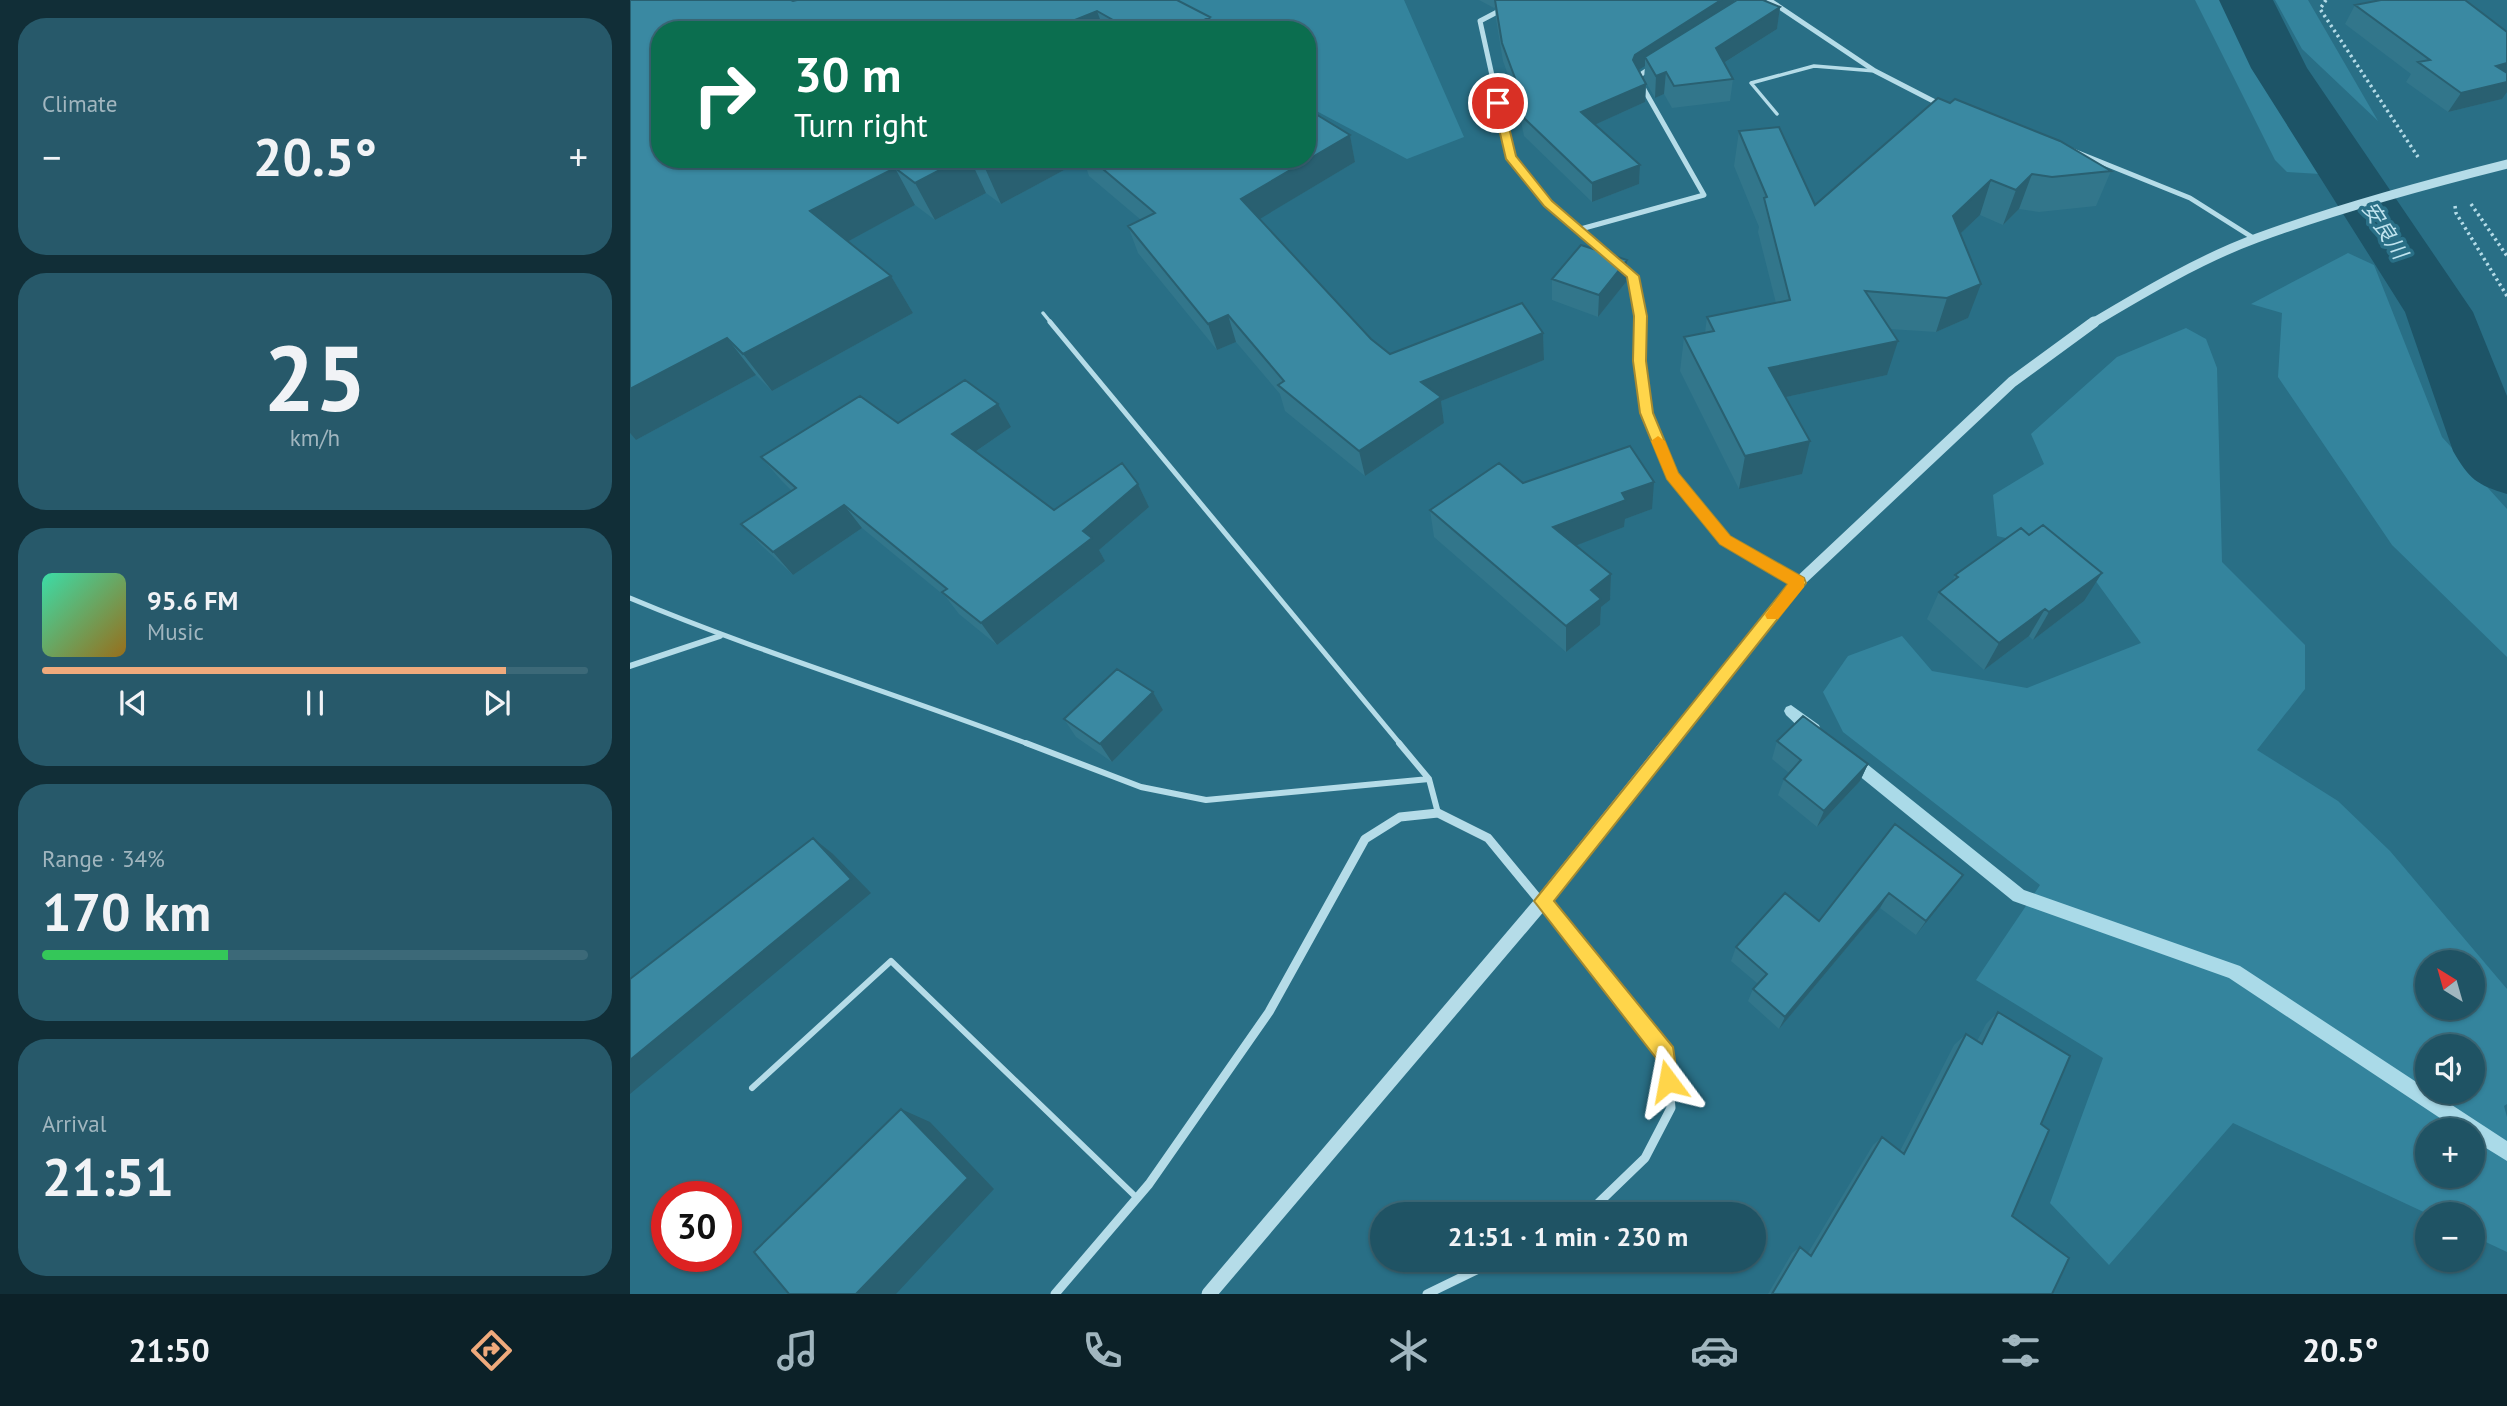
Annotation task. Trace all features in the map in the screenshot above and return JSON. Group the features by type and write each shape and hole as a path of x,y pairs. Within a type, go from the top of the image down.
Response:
{"street":[{"path":"1769,0 1875,71 1923,99 1950,108"},
{"path":"1510,5 1480,21 1510,157 1548,204 1633,276 1641,316 1640,361 1647,413 1672,476 1725,540 1798,583"},
{"path":"1577,230 1704,195 1637,77 1659,63"},
{"path":"2067,148 2145,176 2233,221 2255,239"},
{"path":"1209,1294 1543,901 1798,583 2012,382 2092,323 2181,274 2255,239 2430,183 2507,164"},
{"path":"630,666 720,636"},
{"path":"1055,1294 1137,1198 1269,1012 1365,839 1400,817 1438,813 1488,838 1543,901 1666,1054 1671,1108 1645,1158 1599,1202"},
{"path":"1427,1294 1472,1272"}],"lane":[{"path":"1777,114 1751,83 1814,66 1875,71"},
{"path":"1043,313 1429,779 1438,813"},
{"path":"630,598 720,636 918,702 1154,790 1206,800 1429,779"},
{"path":"752,1087 891,961 1137,1198"}],"path":[{"path":"2326,0 2320,9 2420,160"},
{"path":"2452,178 2507,256"},
{"path":"2452,178 2456,213 2507,296"}],"shaded area":[{"path":"1154,0 1404,0 1464,137 1407,159 1316,111 1316,21 1191,21"},
{"path":"2195,0 2236,0 2320,174 2287,172 2275,160"},
{"path":"2275,0 2308,0 2378,121 2302,49"},
{"path":"2348,253 2374,265 2442,437 2507,509 2507,657 2392,545 2278,377 2282,313 2251,304"},
{"path":"2186,328 2206,339 2217,368 2222,562 2305,645 2305,689 2257,750 2338,801 2390,851 2474,950 2415,950 2415,1020 2485,1020 2485,963 2507,989 2507,1104 2504,1106 2507,1117 2507,1252 2485,1242 2485,1202 2415,1202 2415,1208 2233,1123 2109,1265 2050,1203 2103,1058 1976,980 2040,885 1843,732 1823,692 1848,656 1902,636 1932,671 2027,688 2141,643 2076,554 1997,536 1993,495 2044,464 2031,434 2117,357"}],"building":[{"path":"630,0 1177,0 1210,17 1202,21 1115,21 1097,11 1072,21 651,21 651,168 895,168 810,211 891,276 743,354 727,338 630,389"},
{"path":"1495,0 1721,0 1635,55 1633,60 1646,84 1581,112 1640,165 1592,183 1524,118 1515,78 1502,43"},
{"path":"1737,0 1763,0 1780,7 1716,48 1733,79 1674,86 1666,72 1656,76 1645,57"},
{"path":"2381,0 2465,0 2507,32 2507,63 2496,66 2507,73 2507,82 2461,93 2418,62 2430,60 2355,5"},
{"path":"1938,98 1950,103 1955,99 2060,141 2111,171 2052,177 2032,174 2016,190 1991,180 1953,216 1981,284 1947,298 1865,291 1898,341 1769,368 1810,441 1745,456 1684,337 1714,331 1707,317 1790,300 1764,198 1767,197 1739,131 1779,127 1815,205"},
{"path":"1316,114 1350,135 1316,155"},
{"path":"895,168 944,168 915,183"},
{"path":"1102,168 1294,168 1241,199 1371,339 1390,354 1522,303 1543,333 1421,382 1441,397 1359,451 1278,385 1284,381 1228,315 1208,324 1128,226 1155,213"},
{"path":"1581,245 1627,260 1599,295 1552,279"},
{"path":"965,380 998,404 952,434 1054,510 1122,463 1138,484 1083,531 1092,538 981,623 942,592 947,589 844,505 773,552 741,524 796,488 761,457 860,396 898,423"},
{"path":"1630,446 1654,482 1622,493 1626,500 1553,527 1611,574 1591,590 1601,599 1566,626 1430,510 1499,463 1523,483"},
{"path":"2043,525 2102,573 2049,612 2045,609 1999,643 1939,592 1958,577 1955,575 2021,528 2029,535"},
{"path":"1117,669 1153,692 1100,744 1064,719"},
{"path":"1803,716 1868,764 1824,811 1784,779 1801,760 1777,741"},
{"path":"1895,824 1963,875 1926,921 1889,893 1785,1017 1753,989 1767,974 1736,947 1785,893 1819,921"},
{"path":"813,838 851,879 630,1060 630,979"},
{"path":"1998,1012 2070,1056 2041,1124 2049,1130 2012,1216 2069,1258 2052,1294 1772,1294 1800,1247 1811,1256 1882,1137 1904,1154 1966,1034 1982,1044"},
{"path":"901,1109 968,1178 856,1294 789,1294 754,1252"}],"waterway":[{"name":"安良川","path":"2246,0 2279,68 2439,312 2491,451 2507,466"},
{"path":"1791,711 1814,730"},
{"path":"1852,761 2019,896 2234,972 2507,1152"}],"slow traffic":[{"path":"1658,441 1672,476 1725,540 1798,583 1773,615"}],"route":[{"path":"1498,103 1510,157 1548,204 1633,276 1641,316 1640,361 1647,413 1672,476 1725,540 1798,583 1660,759 1543,901 1666,1054 1668,1081"}]}
